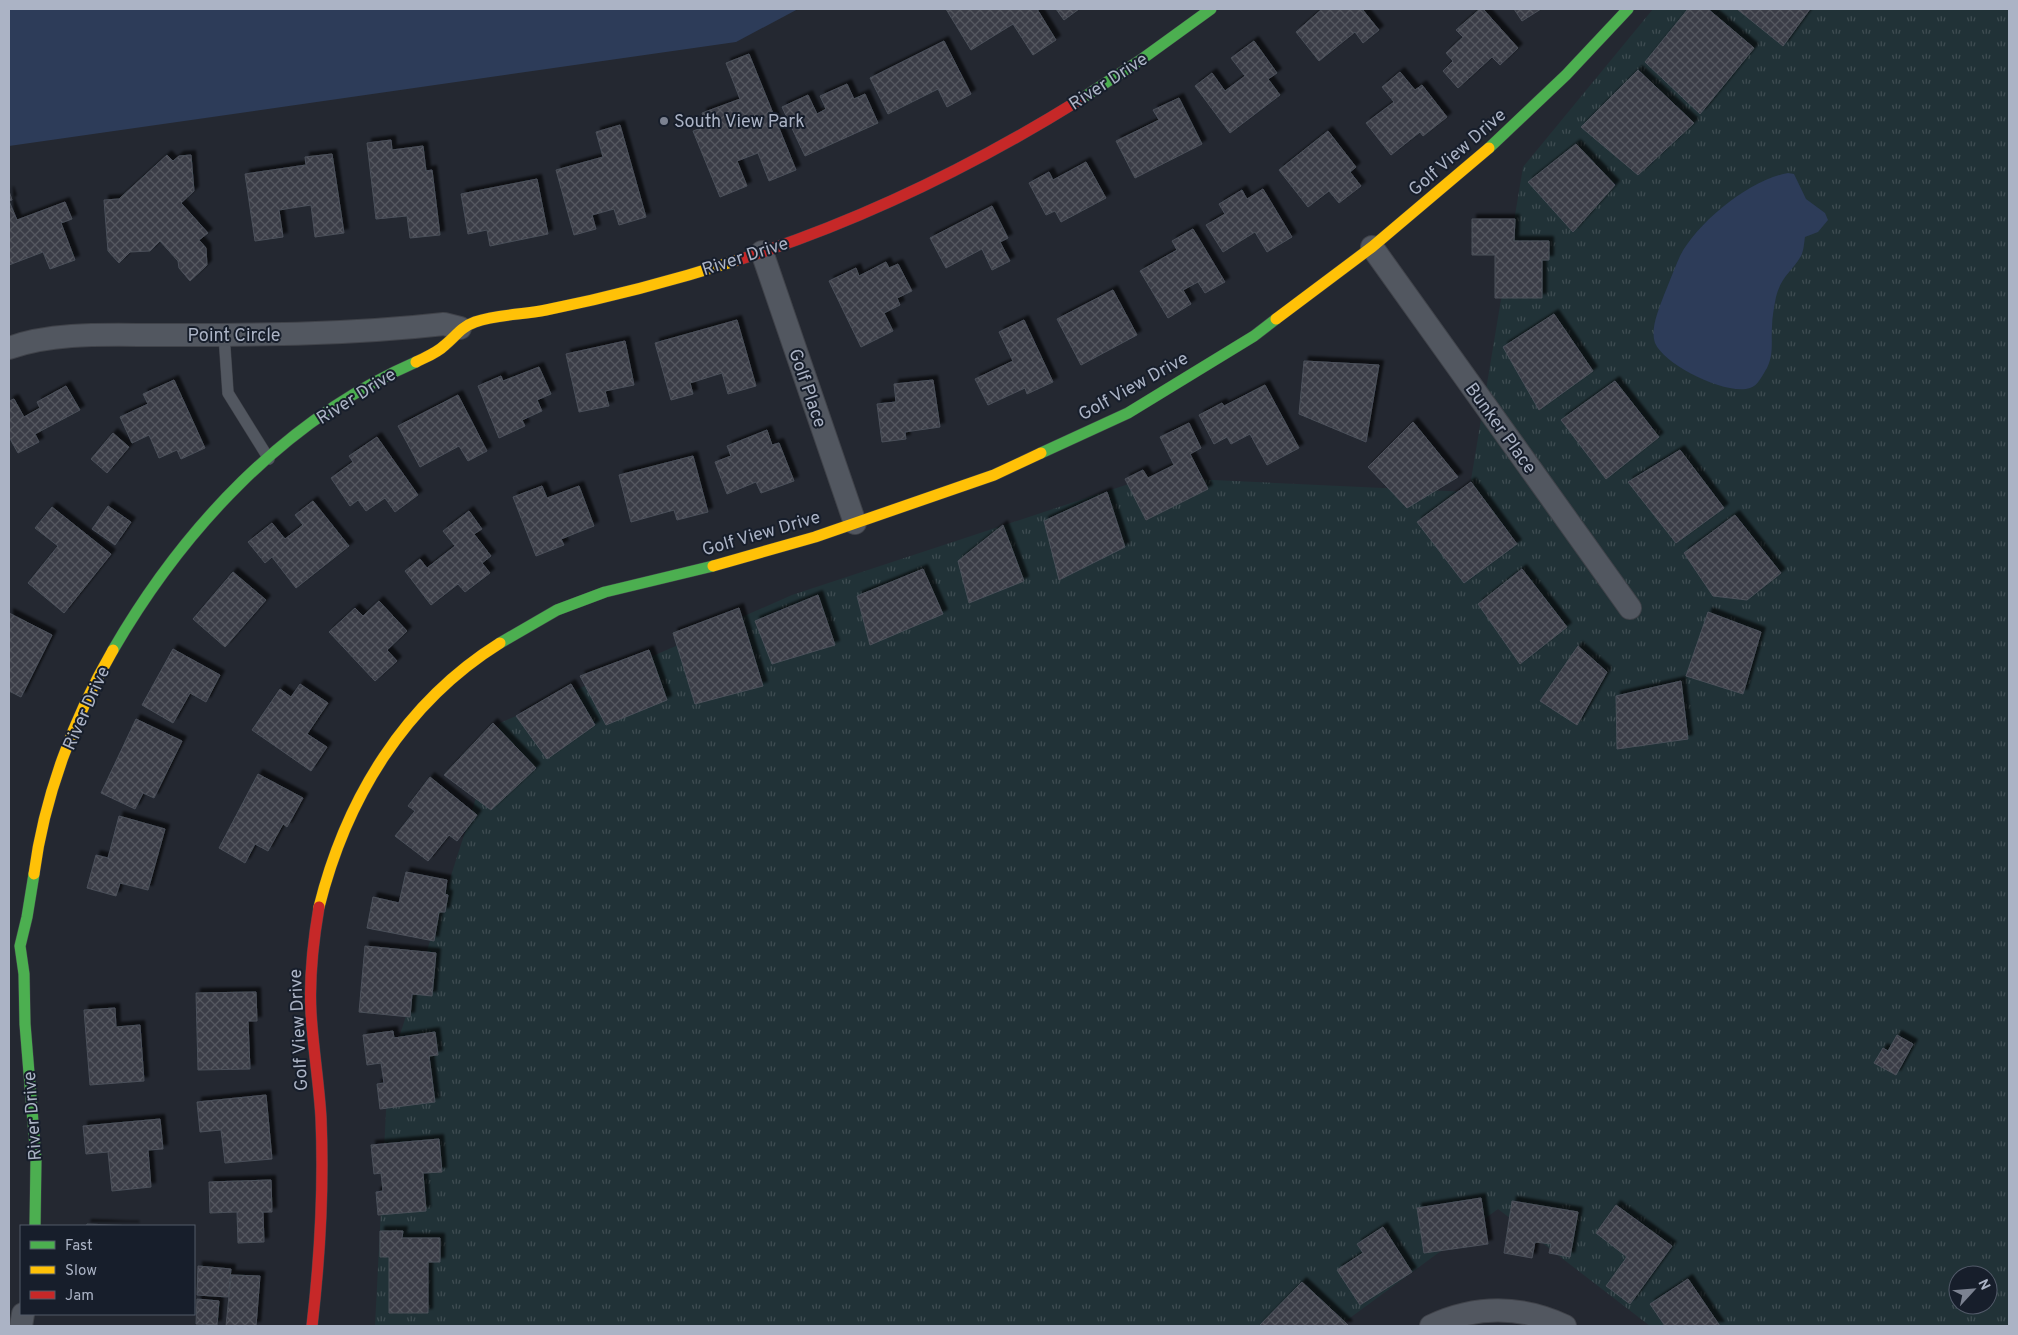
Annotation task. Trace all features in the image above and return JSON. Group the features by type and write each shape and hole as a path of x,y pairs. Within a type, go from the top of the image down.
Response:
{"street":[{"name":"River Drive","path":"35,1225 36,1165 24,1024 24,965 14,942 28,921 36,863 49,805 67,749 84,708 132,617 165,569 202,523 243,481 293,438 341,403 391,373 444,347 460,328 487,319 541,312 676,279 762,252 841,222 902,196 998,148 1073,105 1211,9"},
{"name":"Golf View Drive","path":"312,1326 320,1258 323,1188 321,1117 311,1011 312,960 319,909 327,876 340,838 362,792 388,749 420,709 484,653 557,610 605,592 724,563 855,523 994,475 1128,413 1254,336 1372,247 1445,187 1498,140 1566,75 1628,9"},
{"name":"Bunker Place","path":"1372,247 1630,608"},
{"name":"Golf Place","path":"762,252 855,523"},
{"name":"Point Circle","path":"9,348 21,343 66,336 314,334 444,324 460,328"},
{"path":"1432,1326 1450,1317 1499,1309 1532,1314 1565,1326"}],"lane":[{"path":"224,335 228,393 269,459"}],"green space":[{"path":"1653,9 2009,9 2009,1326 1650,1326 1498,1209 1339,1326 375,1326 388,1072 500,723 792,595 1150,477 1469,492 1523,167"}],"water":[{"path":"9,9 798,9 736,42 9,146"},
{"path":"1788,173 1794,174 1806,199 1825,213 1828,220 1818,232 1805,237 1801,256 1778,290 1773,316 1771,358 1767,368 1760,380 1750,388 1727,387 1697,377 1661,352 1655,343 1654,337 1660,306 1680,256 1699,230 1726,204 1757,184"}],"building":[{"path":"946,9 1037,9 1056,40 1033,55 1013,24 971,50"},
{"path":"1056,9 1079,9 1064,20"},
{"path":"1322,9 1362,9 1379,30 1363,43 1355,32 1319,61 1296,32"},
{"path":"1480,9 1483,9 1518,48 1500,65 1492,57 1458,88 1443,71 1453,61 1446,53 1463,37 1456,30"},
{"path":"1514,9 1541,9 1522,21"},
{"path":"1688,9 1708,9 1754,48 1700,114 1645,62"},
{"path":"1737,9 1810,9 1783,46"},
{"path":"944,41 971,94 947,107 938,89 888,114 870,78"},
{"path":"1254,41 1277,73 1268,79 1280,95 1230,133 1195,86 1212,73 1225,91 1245,76 1231,58"},
{"path":"749,54 796,170 769,181 758,153 737,161 747,186 720,197 693,131 707,126 702,113 740,99 726,63"},
{"path":"1638,70 1694,123 1638,175 1581,127"},
{"path":"1400,72 1415,90 1422,85 1447,117 1423,136 1420,132 1391,155 1366,123 1394,102 1382,87"},
{"path":"847,84 854,99 865,94 878,123 805,156 782,107 808,95 817,114 826,109 820,96"},
{"path":"1179,98 1202,144 1135,178 1116,141 1159,120 1153,110"},
{"path":"620,125 646,217 619,225 614,209 592,215 596,229 574,235 556,170 603,157 596,132"},
{"path":"1328,131 1356,167 1350,172 1361,186 1339,203 1329,191 1308,207 1279,170"},
{"path":"391,140 392,150 423,146 426,171 432,170 440,235 410,238 407,216 376,219 367,143"},
{"path":"1576,144 1615,185 1573,232 1528,182"},
{"path":"332,154 344,233 315,237 311,205 279,210 283,237 255,241 245,174 306,165 305,157"},
{"path":"167,155 173,161 179,156 191,155 194,191 181,203 208,233 199,240 206,248 207,265 190,281 179,268 178,261 160,241 150,251 130,252 119,263 108,251 104,200 119,199"},
{"path":"1086,162 1106,198 1061,222 1055,211 1046,215 1029,183 1049,172 1053,180"},
{"path":"537,179 548,234 490,246 487,230 468,234 461,194"},
{"path":"1263,189 1292,237 1267,252 1255,232 1223,252 1206,225 1225,214 1219,204 1242,190 1247,199"},
{"path":"9,201 17,220 65,202 72,219 61,223 75,260 50,269 43,252 9,265"},
{"path":"992,206 1008,238 1000,242 1010,261 992,270 982,249 946,268 930,238"},
{"path":"1472,219 1515,219 1514,241 1549,241 1549,260 1542,260 1542,298 1495,298 1495,255 1472,255"},
{"path":"1193,229 1225,282 1205,293 1198,282 1183,290 1191,304 1168,318 1140,271 1177,250 1172,241"},
{"path":"886,262 889,268 898,264 912,291 897,298 900,305 884,313 893,331 861,347 829,281 856,268 859,276"},
{"path":"1113,290 1137,335 1081,365 1057,319"},
{"path":"1554,314 1593,371 1539,410 1503,347"},
{"path":"737,320 756,386 728,394 722,373 690,383 693,394 671,400 655,343"},
{"path":"1024,320 1053,382 1027,394 1025,388 988,405 975,379 1013,361 999,332"},
{"path":"625,341 634,385 605,391 609,406 579,412 566,354"},
{"path":"1304,361 1379,365 1366,442 1299,414"},
{"path":"539,367 551,394 537,400 542,411 522,420 525,426 499,438 478,386 501,376 503,381"},
{"path":"174,380 205,448 181,459 177,450 159,458 149,435 132,443 120,417 148,404 143,394"},
{"path":"933,380 940,427 905,432 906,439 882,442 877,404 896,402 894,384"},
{"path":"1615,381 1659,437 1606,479 1561,420"},
{"path":"1265,385 1299,448 1267,465 1250,434 1231,444 1227,437 1214,444 1199,415 1222,403 1224,406"},
{"path":"66,386 80,410 35,434 39,442 18,453 9,437 9,401 14,399 24,417 40,408 37,402"},
{"path":"458,395 487,451 468,461 459,446 420,467 398,426"},
{"path":"1413,422 1458,477 1407,508 1368,467"},
{"path":"1189,423 1201,448 1190,454 1208,489 1146,520 1125,479 1143,470 1148,478 1174,465 1160,437"},
{"path":"767,430 772,445 779,443 794,481 761,493 756,482 727,494 715,462 731,456 727,446"},
{"path":"113,433 129,447 107,473 91,459"},
{"path":"377,437 418,495 395,512 385,498 366,511 358,500 350,506 331,478 353,462 349,456"},
{"path":"1680,450 1724,508 1676,543 1628,482"},
{"path":"693,456 708,512 677,520 674,510 631,522 619,475"},
{"path":"1471,482 1517,544 1464,583 1417,522"},
{"path":"542,486 547,498 579,486 594,526 561,539 564,545 536,556 513,497"},
{"path":"1107,492 1125,547 1059,580 1044,521"},
{"path":"313,501 349,546 296,588 272,557 265,563 248,542 272,523 285,539 303,525 295,515"},
{"path":"108,506 131,522 115,545 92,529"},
{"path":"52,507 111,554 64,613 28,583 58,546 35,528"},
{"path":"469,511 482,529 474,534 491,556 482,563 490,573 465,592 458,584 431,605 405,571 420,559 427,568 455,546 443,531"},
{"path":"1735,515 1781,573 1747,600 1713,596 1684,553"},
{"path":"1003,525 1024,581 969,603 958,561"},
{"path":"923,569 943,614 870,645 857,596"},
{"path":"1522,569 1567,627 1520,664 1478,604"},
{"path":"233,572 266,600 225,647 193,619"},
{"path":"818,595 835,645 772,664 755,621"},
{"path":"379,601 407,631 387,650 397,661 375,681 329,632 355,608 363,616"},
{"path":"739,608 763,686 695,704 673,633"},
{"path":"1708,612 1761,632 1743,694 1686,676"},
{"path":"9,613 52,635 21,697 9,691"},
{"path":"1578,646 1607,672 1577,725 1540,701"},
{"path":"173,649 220,675 206,702 190,693 173,723 142,705"},
{"path":"649,650 667,700 606,725 580,676"},
{"path":"1681,681 1688,739 1617,749 1616,696"},
{"path":"300,684 328,703 307,734 327,747 311,771 252,730 280,689 291,697"},
{"path":"571,684 595,725 547,759 516,716"},
{"path":"136,719 182,741 154,798 143,793 135,809 101,793"},
{"path":"493,723 536,768 491,810 444,775"},
{"path":"258,774 303,798 287,827 283,824 268,851 255,844 245,863 219,848"},
{"path":"430,777 477,815 457,841 449,835 428,861 395,836 415,811 408,806"},
{"path":"119,816 165,829 148,890 120,883 116,896 87,888 96,855 108,858"},
{"path":"406,872 447,880 445,894 448,895 445,912 439,912 434,941 367,928 373,897 399,903"},
{"path":"365,946 436,953 432,996 412,994 410,1017 359,1012"},
{"path":"256,992 257,1021 248,1021 250,1069 198,1070 196,993"},
{"path":"115,1008 116,1027 140,1025 144,1081 90,1085 84,1010"},
{"path":"393,1031 394,1038 435,1032 438,1055 429,1056 435,1102 380,1109 377,1084 384,1083 381,1063 367,1065 363,1035"},
{"path":"1897,1035 1913,1044 1896,1075 1874,1063 1883,1048 1888,1051"},
{"path":"266,1095 272,1159 225,1163 221,1130 200,1132 197,1102"},
{"path":"160,1119 163,1149 148,1150 151,1187 112,1191 108,1152 86,1154 83,1126"},
{"path":"439,1139 442,1172 423,1173 426,1211 378,1215 376,1192 383,1191 381,1173 374,1174 371,1145"},
{"path":"271,1180 272,1212 263,1212 264,1242 238,1243 237,1212 210,1213 209,1182"},
{"path":"1481,1198 1488,1244 1424,1253 1417,1208"},
{"path":"1512,1201 1578,1212 1570,1257 1549,1253 1551,1244 1535,1242 1532,1258 1504,1253"},
{"path":"1616,1205 1672,1246 1630,1304 1606,1286 1627,1257 1596,1233"},
{"path":"1383,1227 1412,1272 1360,1305 1337,1270 1363,1253 1357,1244"},
{"path":"380,1231 403,1231 402,1238 440,1238 440,1262 428,1262 428,1313 389,1313 389,1257 380,1257"},
{"path":"198,1266 231,1269 228,1297 197,1295"},
{"path":"231,1275 260,1276 256,1326 226,1326"},
{"path":"1688,1279 1720,1326 1665,1326 1650,1304"},
{"path":"1302,1282 1348,1325 1259,1326"},
{"path":"197,1299 219,1301 217,1325 196,1324"}],"traffic: fast":[{"path":"1081,99 1142,59 1211,9"},
{"path":"1489,148 1566,75 1628,9"},
{"path":"1041,453 1128,413 1254,336 1276,319"},
{"path":"113,650 171,562 205,521 242,482 281,446 323,414 368,386 416,362"},
{"path":"500,643 557,610 605,592 713,566"},
{"path":"34,874 20,946 24,974 25,1024 36,1159 35,1225"}],"traffic: slow":[{"path":"1276,319 1372,247 1489,148"},
{"path":"416,362 431,355 449,342 462,329 475,322 492,317 546,310 595,300 738,260"},
{"path":"713,566 815,537 994,475 1041,453"},
{"path":"319,907 345,829 363,792 384,757 408,724 435,694 466,667 500,643"},
{"path":"34,874 45,816 63,758 86,702 113,650"}],"traffic: jam":[{"path":"738,260 827,228 915,190 1000,147 1081,99"},
{"path":"312,1326 322,1196 321,1118 311,1000 312,960 319,907"}],"place":[{"name":"South View Park","path":"664,121"}]}
